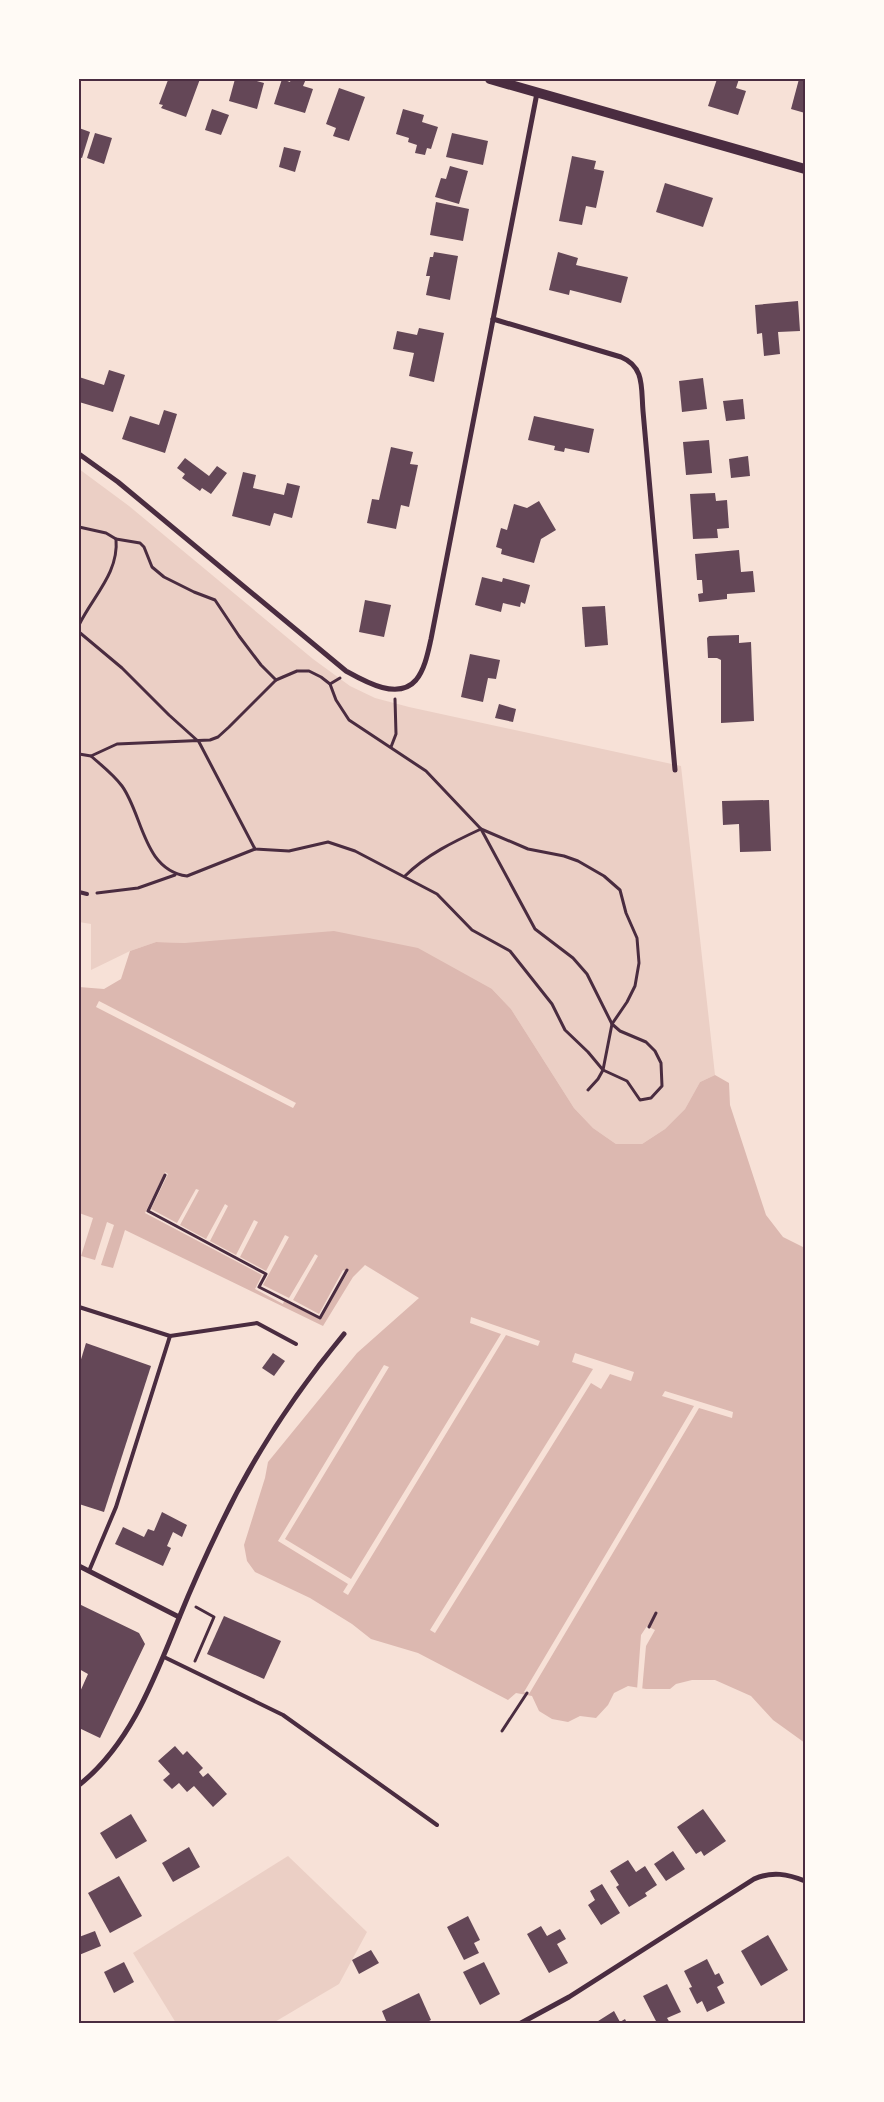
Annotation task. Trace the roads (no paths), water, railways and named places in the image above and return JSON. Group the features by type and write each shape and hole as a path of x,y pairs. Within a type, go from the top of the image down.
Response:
{"main road":[{"path":"490,79 805,169"}],"street":[{"path":"79,454 118,482 346,671 373,684 388,688 397,688 414,682 419,675 431,639 538,93"},
{"path":"493,319 621,357 632,363 638,370 675,770"},
{"path":"79,1785 95,1772 112,1750 144,1700 221,1524 259,1452 310,1374 344,1334"},
{"path":"79,1566 179,1617"},
{"path":"521,2023 569,1997 754,1879 774,1874 805,1881"}],"lane":[{"path":"79,892 87,894"},
{"path":"79,1307 170,1336 257,1323 296,1344"},
{"path":"89,1571 116,1508 170,1336"},
{"path":"164,1657 284,1715 437,1825"}]}
